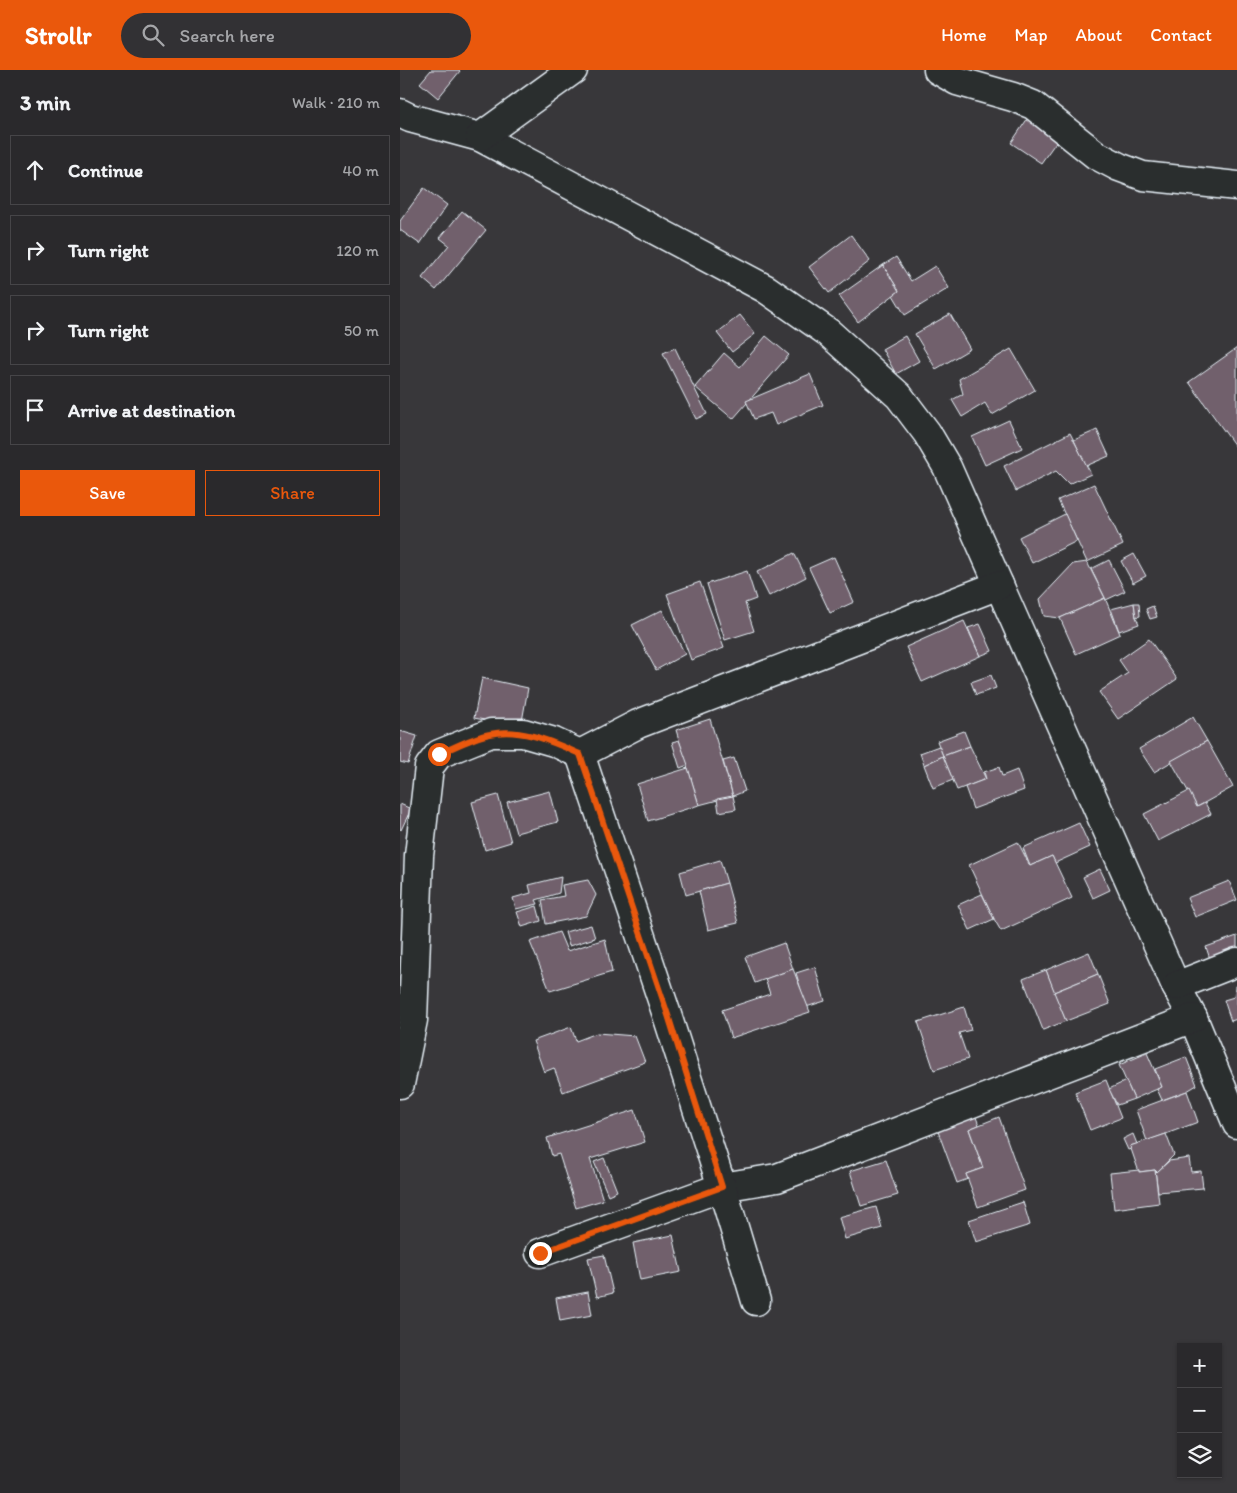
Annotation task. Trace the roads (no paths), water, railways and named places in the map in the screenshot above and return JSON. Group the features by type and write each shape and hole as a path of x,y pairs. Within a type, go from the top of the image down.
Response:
{"street":[{"path":"480,137 573,70"},
{"path":"938,70 957,81 1013,97 1033,105 1096,155 1119,167 1144,176 1237,186"},
{"path":"403,119 480,137 766,289 829,333 899,396 927,433 947,467 1176,986 1192,1018 1237,1124"},
{"path":"580,754 638,724 999,585"},
{"path":"400,1084 406,1017 409,852 429,767 439,754 490,733 523,733 554,742 580,754 668,1015 756,1302"},
{"path":"1176,986 1237,962"},
{"path":"540,1253 722,1187 777,1178 1192,1018"}]}
